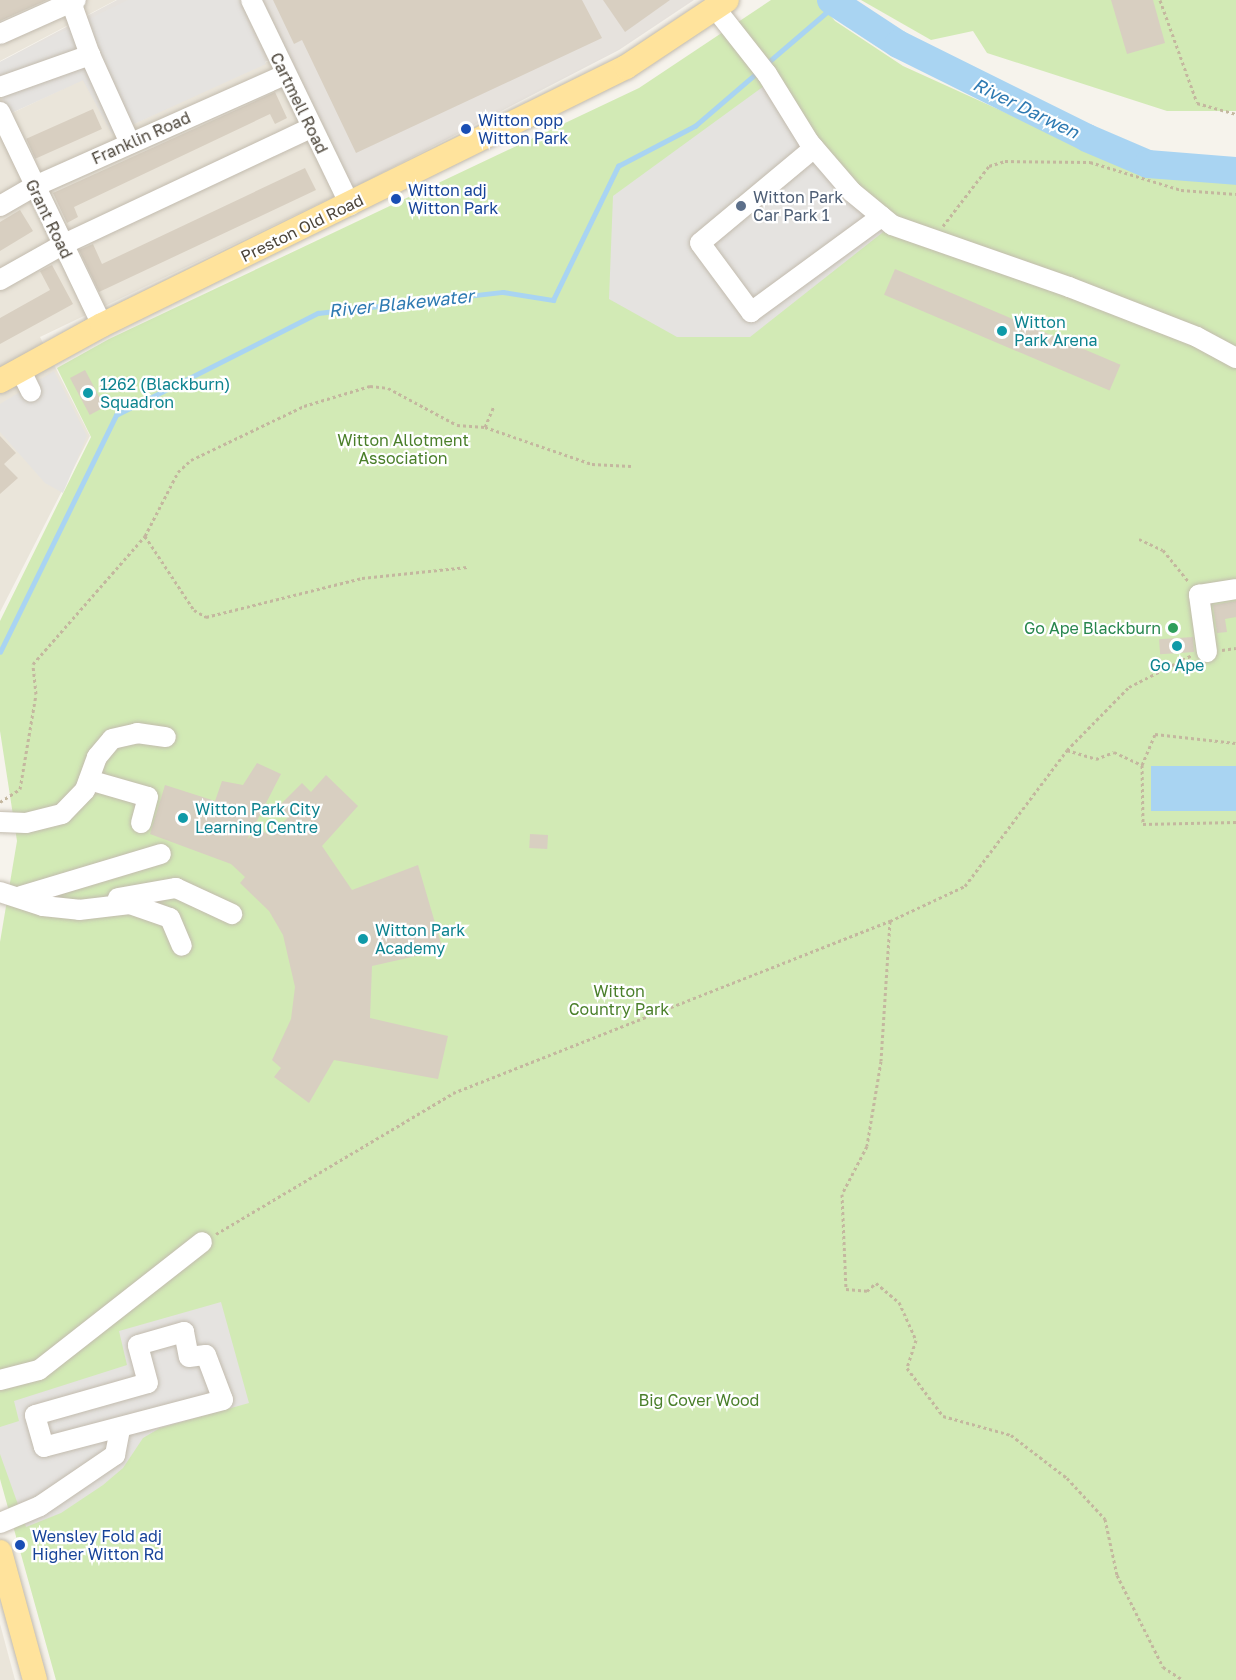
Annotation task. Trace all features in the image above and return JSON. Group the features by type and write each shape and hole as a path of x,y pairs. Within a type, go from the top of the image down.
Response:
{"main road":[{"name":"Preston Old Road","path":"10,375 102,325 350,205 626,67 721,4"},
{"path":"0,1552 35,1680"}],"street":[{"name":"Cartmell Road","path":"251,0 284,75 350,205"},
{"path":"0,34 73,1 90,55 130,143"},
{"path":"721,4 743,44 767,74 814,148 852,192 892,225 932,242 1069,287 1197,337 1236,358"},
{"path":"0,87 90,55"},
{"name":"Franklin Road","path":"0,206 33,187 284,75"},
{"name":"Grant Road","path":"2,122 102,325"},
{"path":"0,280 62,245 311,128"},
{"path":"814,148 700,243 751,312 882,216"},
{"path":"10,375 31,392"},
{"path":"1207,652 1198,595 1236,589"},
{"path":"0,822 26,823 62,814 88,780 98,757 112,739 137,733 166,737"},
{"path":"88,780 148,797 141,823"},
{"path":"29,894 161,854"},
{"path":"0,892 29,894 50,900 76,903 176,888 232,914"},
{"path":"29,894 43,906 80,910 130,904 170,918 182,946"},
{"path":"0,1380 39,1370 202,1242"},
{"path":"184,1332 189,1357 206,1355 223,1400 120,1430 44,1447 35,1415 148,1383 138,1345 184,1332"},
{"path":"0,1523 40,1506 115,1455 120,1430"}],"path":[{"path":"1160,0 1197,103 1236,114"},
{"path":"932,242 970,187 989,166 1005,161 1090,162 1181,190 1236,194"},
{"path":"0,802 20,789 36,694 33,664 145,536 178,472 190,460 303,406 370,386 388,388 457,425 485,427 592,464 631,466"},
{"path":"485,427 494,406"},
{"path":"145,536 194,610 206,617 362,578 467,567"},
{"path":"1139,539 1163,550 1198,595"},
{"path":"202,1242 453,1093 890,921 965,886 1068,750 1130,687 1172,662 1207,652 1236,648"},
{"path":"1236,743 1155,734 1142,765 1143,824 1236,822"},
{"path":"1068,750 1096,759 1114,752 1142,765"},
{"path":"890,921 881,1061 867,1146 842,1194 846,1289 867,1291 876,1283 899,1302 916,1340 907,1368 943,1416 1011,1435 1067,1478 1105,1519 1117,1575 1163,1667 1183,1680"}],"shaded area":[{"path":"0,0 116,0 0,61"},
{"path":"117,0 694,0 619,50 353,188 284,53 112,134 83,80 9,114 0,62"},
{"path":"128,0 238,0 266,64 112,134 83,80 9,114 0,93 0,62"},
{"path":"273,59 339,194 40,337 90,436 0,612 0,93 10,114 84,79 112,134"},
{"name":"Witton Park Car Park 1","path":"771,81 809,142 892,225 750,337 677,337 609,299 613,196"},
{"path":"54,371 87,436 63,493 45,483 0,432 0,404"},
{"path":"221,1302 249,1403 160,1428 143,1438 123,1468 103,1485 61,1513 26,1527 0,1454 0,1427 19,1421 14,1401 127,1365 119,1331"},
{"path":"0,1624 15,1680 0,1680"}],"green space":[{"name":"Witton Country Park","path":"771,0 817,0 835,21 903,66 1125,167 1236,181 1236,1680 56,1680 0,1479 0,942 17,841 0,731 0,621 91,437 57,368 109,339 639,88"},
{"path":"861,0 1236,0 1236,111 1167,111 987,53 973,31 931,40"}],"water":[{"path":"1151,766 1236,766 1236,811 1151,811"}],"building":[{"path":"0,0 47,0 0,21"},
{"path":"273,0 582,0 602,38 356,153 302,40 294,44"},
{"path":"603,0 670,0 625,32"},
{"path":"1111,0 1153,0 1165,43 1127,54"},
{"path":"275,92 287,118 275,124 270,114 74,207 78,217 67,223 53,193"},
{"path":"93,109 102,129 35,159 26,139"},
{"path":"305,168 316,190 99,292 79,250 93,244 102,264"},
{"path":"20,210 33,231 0,251 0,222"},
{"path":"52,265 73,304 0,344 0,318 50,290 40,271"},
{"name":"Witton Park Arena","path":"895,269 1121,365 1110,391 884,295"},
{"name":"1262 (Blackburn) Squadron","path":"85,370 105,407 90,415 70,378"},
{"path":"0,436 16,453 4,464 18,478 0,494"},
{"path":"1236,601 1236,617 1225,619 1227,632 1217,633 1213,605"},
{"name":"Go Ape","path":"1193,637 1194,652 1160,654 1159,639"},
{"name":"Witton Park Academy","path":"257,763 281,774 247,840 258,828 271,836 289,816 279,806 302,783 311,792 326,775 358,806 322,846 352,890 418,865 443,950 372,966 370,1018 448,1036 438,1079 334,1060 309,1103 274,1077 281,1068 272,1060 291,1019 295,987 283,935 269,911 240,883 245,877 231,864 150,834 165,785 215,801 222,781 243,785"},
{"path":"530,834 548,835 547,849 529,848"}],"waterway":[{"name":"River Darwen","path":"831,0 898,44 1087,138 1148,164 1236,171"},
{"name":"River Blakewater","path":"765,65 835,5"},
{"name":"River Blakewater","path":"0,652 116,415 318,313 503,292 553,300 618,166 695,126 759,71"}],"place":[{"name":"Witton opp Witton Park","path":"466,129"},
{"name":"Witton adj Witton Park","path":"396,199"},
{"name":"Witton Park Car Park 1","path":"741,206"},
{"name":"Witton Park Arena","path":"1002,331"},
{"name":"1262 (Blackburn) Squadron","path":"88,393"},
{"name":"Go Ape Blackburn","path":"1173,628"},
{"name":"Go Ape","path":"1177,646"},
{"name":"Witton Park City Learning Centre","path":"183,818"},
{"name":"Witton Park Academy","path":"363,939"},
{"name":"Wensley Fold adj Higher Witton Rd","path":"20,1545"}],"park label":[{"name":"Witton Allotment Association","path":"403,449"},
{"name":"Big Cover Wood","path":"699,1400"}]}
